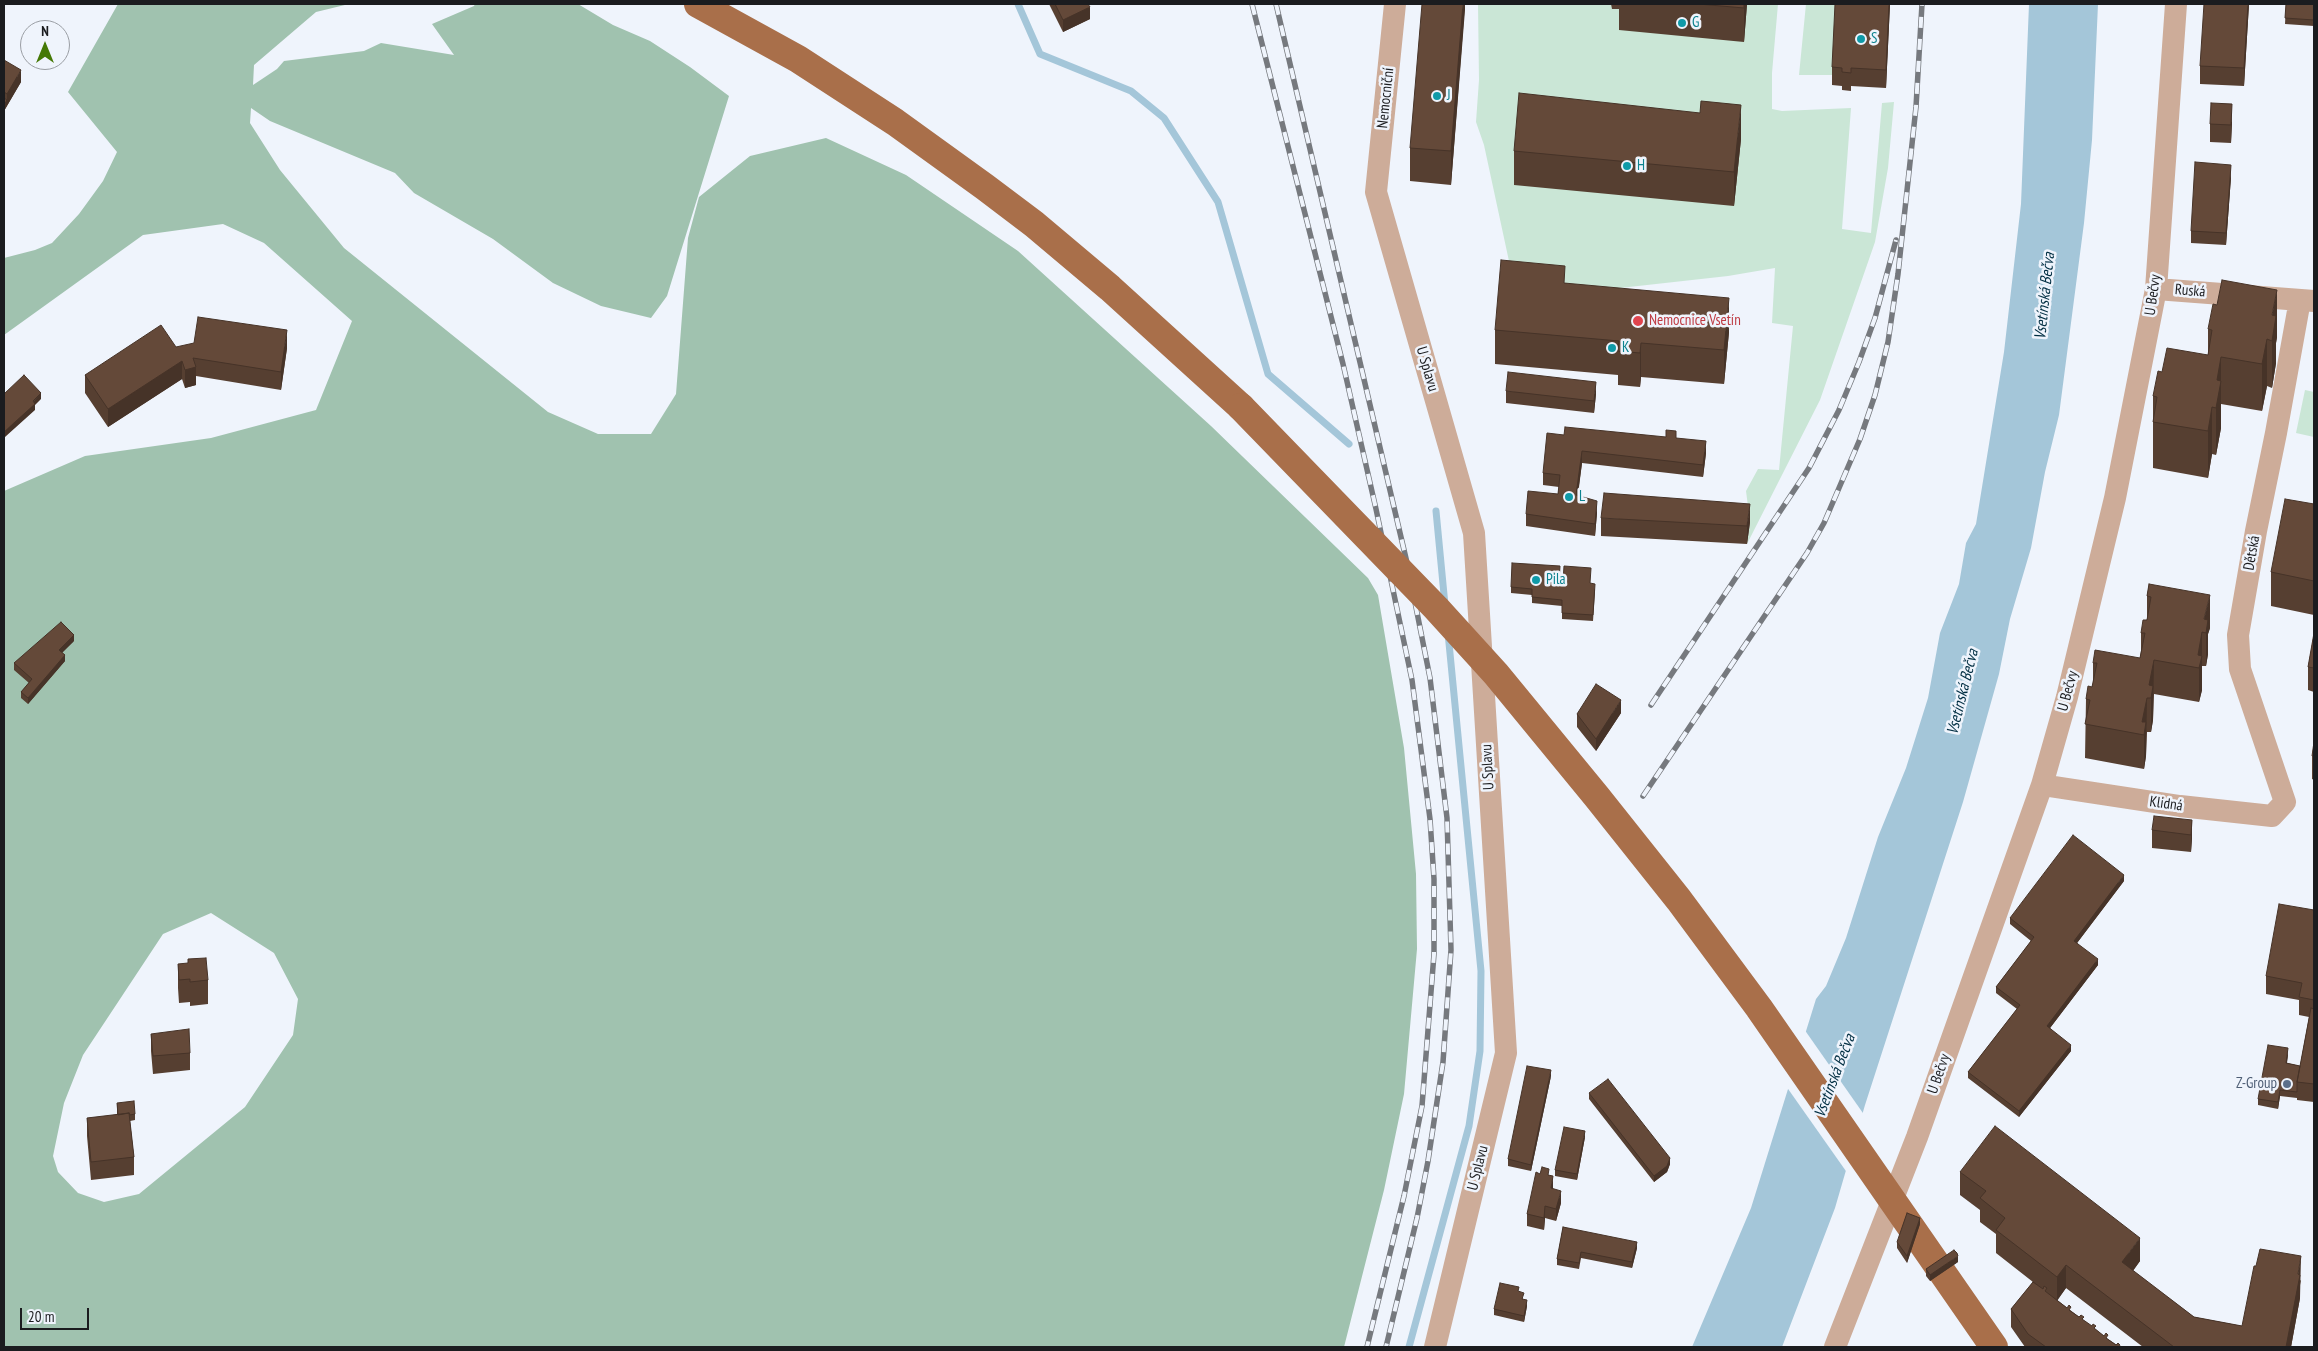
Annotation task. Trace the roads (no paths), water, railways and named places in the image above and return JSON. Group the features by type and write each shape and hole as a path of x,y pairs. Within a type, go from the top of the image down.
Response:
{"main road":[{"path":"698,4 806,64 895,122 1034,224 1110,288 1241,407 1436,608 1496,674 1603,804 1678,900 1759,1008 1994,1347"}],"street":[{"name":"Nemocniční","path":"1376,192 1395,4"},
{"name":"U Bečvy","path":"1835,1347 1917,1137 2042,785 2067,697 2115,498 2156,289 2176,4"},
{"name":"U Splavu","path":"1376,192 1474,533 1506,1053 1435,1347"},
{"name":"Ruská","path":"2156,289 2307,301"},
{"name":"Dětská","path":"2285,802 2240,669 2238,634 2276,433 2307,301"},
{"name":"Klidná","path":"2042,785 2180,806 2272,816 2285,802"}],"water":[{"name":"Vsetínská Bečva","path":"2029,4 2098,4 2092,140 2084,223 2059,415 2045,472 2031,548 2010,619 1999,674 1963,802 1865,1105 1835,1208 1782,1347 1692,1347 1751,1208 1816,999 1826,986 1846,938 1878,837 1906,768 1928,698 1940,633 1959,584 1966,543 1976,524 2004,352 2021,204"}],"waterway":[{"path":"1018,4 1040,54 1131,91 1164,118 1218,202 1268,374 1349,444"},
{"path":"1436,511 1445,605"},
{"path":"1409,1347 1469,1126 1480,1051 1481,971 1448,633"}],"railway":[{"path":"1252,4 1343,364 1376,509 1412,680 1430,819 1434,879 1434,954 1422,1106 1404,1196 1367,1347"},
{"path":"1276,4 1408,567 1430,678 1447,818 1451,950 1443,1062 1417,1218 1386,1347"},
{"path":"1643,796 1807,553 1824,523 1860,439 1875,395 1888,342 1898,274 1916,107 1922,4"},
{"path":"1651,705 1809,468 1839,410 1859,362 1875,318 1896,240"}],"place":[{"name":"G","path":"1682,23"},
{"name":"S","path":"1861,39"},
{"name":"J","path":"1437,96"},
{"name":"H","path":"1627,166"},
{"name":"Nemocnice Vsetín","path":"1638,321"},
{"name":"K","path":"1612,348"},
{"name":"L","path":"1569,497"},
{"name":"Pila","path":"1536,580"},
{"name":"Z-Group","path":"2287,1084"}]}
